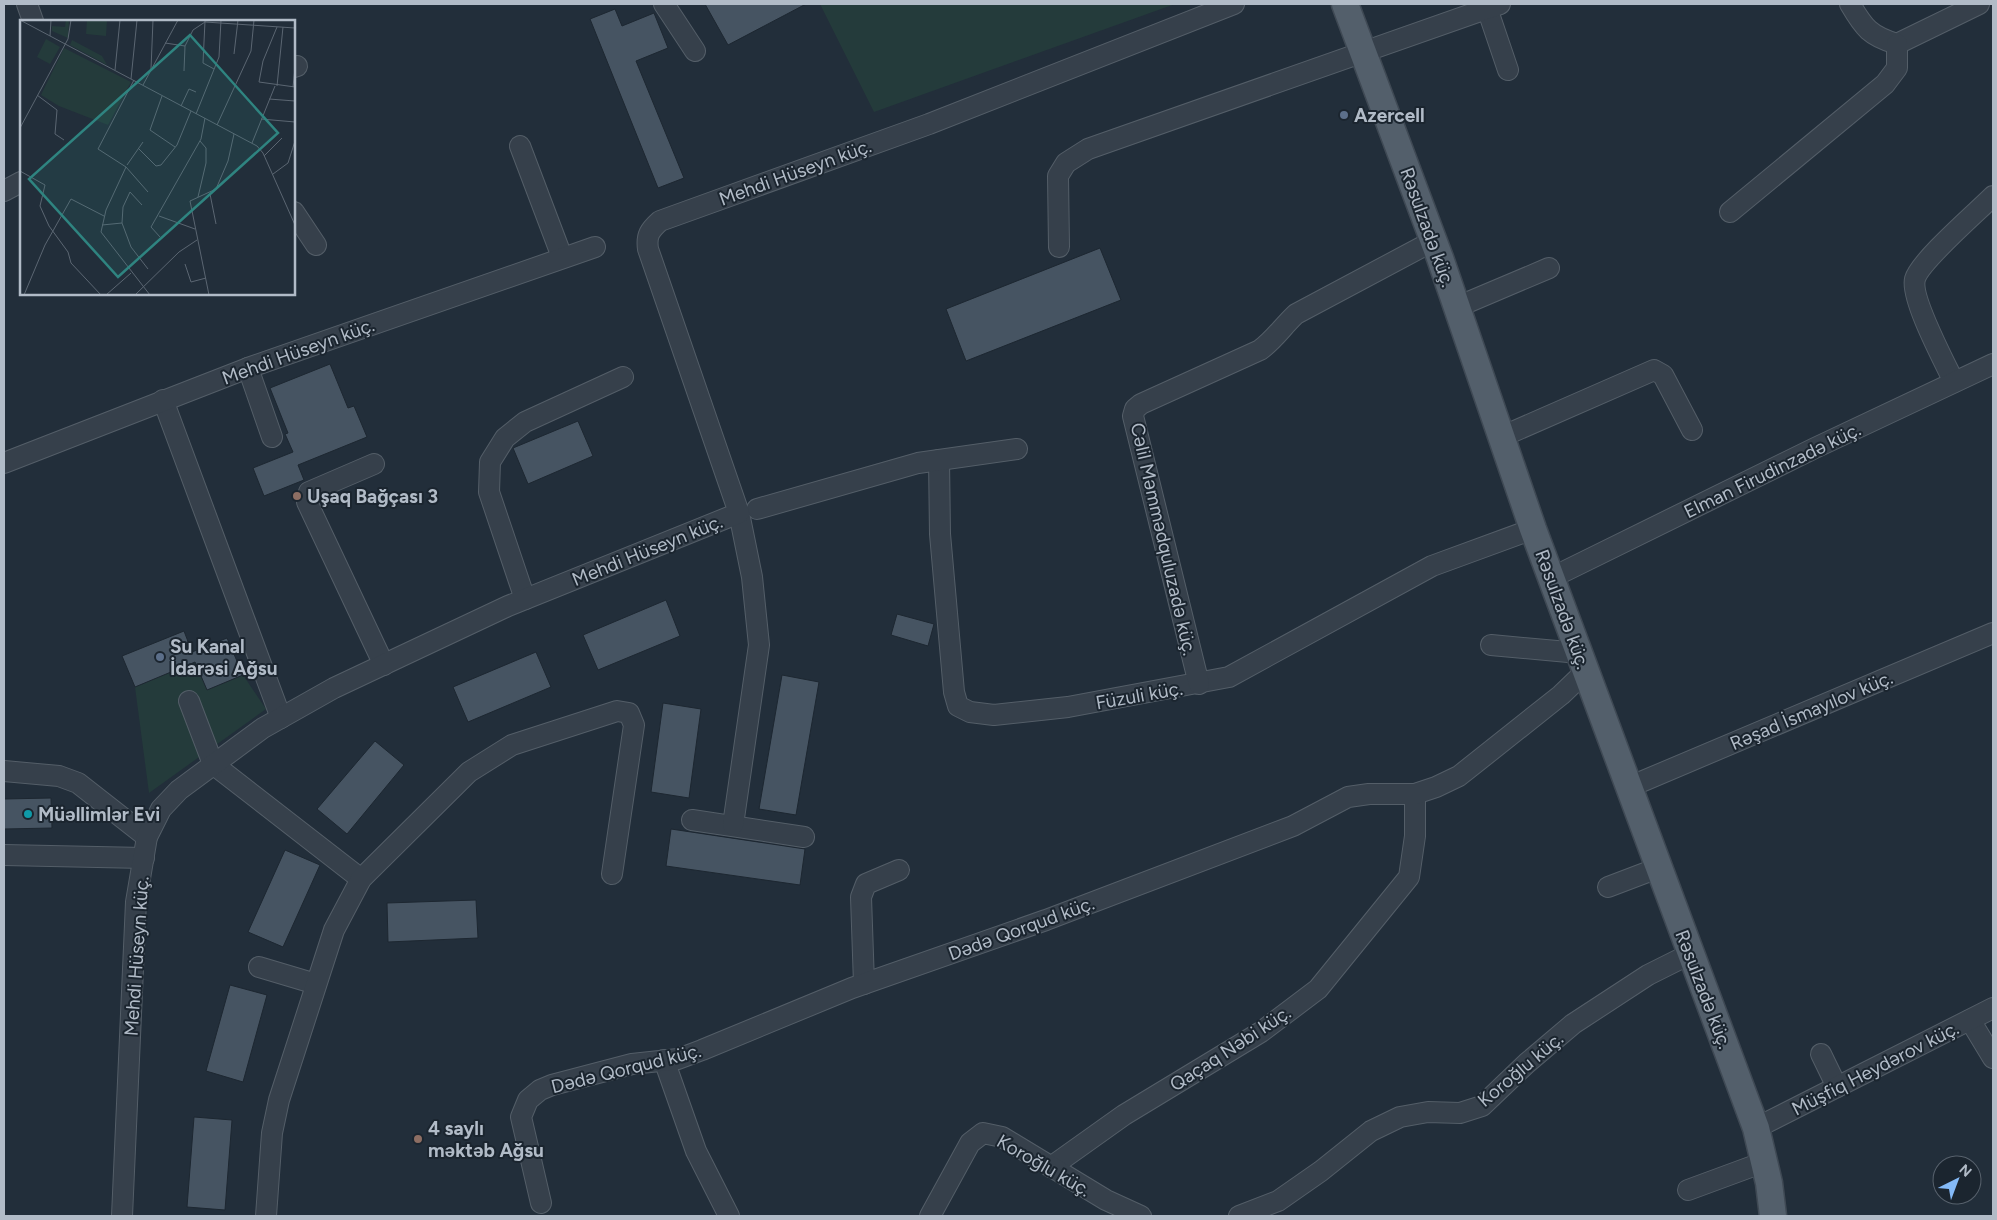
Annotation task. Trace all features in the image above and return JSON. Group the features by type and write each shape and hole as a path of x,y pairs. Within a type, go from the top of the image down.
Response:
{"main road":[{"name":"Rəsulzadə küç.","path":"1345,4 1457,307 1533,529 1756,1128 1769,1183 1773,1216"}],"street":[{"path":"27,4 33,20"},
{"path":"664,4 695,51"},
{"name":"Mehdi Hüseyn küç.","path":"122,1216 136,902 147,837 161,809 179,790 263,728 334,688 525,599 748,511 648,248 646,239 650,230 660,221 929,124 1234,4"},
{"path":"1850,4 1860,22 1878,38 1897,44 1979,4"},
{"path":"1059,247 1058,176 1066,163 1088,149 1494,6 1508,70"},
{"path":"1730,212 1885,84 1897,68 1897,44"},
{"path":"520,146 562,257"},
{"path":"4,191 20,183"},
{"path":"1954,382 1917,302 1914,280 1927,261 1993,196"},
{"path":"295,214 316,245"},
{"name":"Cəlil Məmmədquluzadə küç.","path":"1199,684 1134,416 1135,409 1141,404 1260,350 1272,342 1286,323 1296,314 1433,241"},
{"name":"Mehdi Hüseyn küç.","path":"4,463 248,368 595,247"},
{"path":"1457,307 1549,268"},
{"name":"Elman Firudinzadə küç.","path":"1551,578 1993,364"},
{"path":"248,368 272,437"},
{"path":"1501,437 1654,370 1663,375 1692,430"},
{"path":"525,599 489,492 490,462 505,438 526,422 623,377"},
{"path":"163,400 281,718"},
{"path":"733,825 759,645 748,511 918,463 1018,449"},
{"name":"Füzuli küç.","path":"939,460 940,534 954,692 958,706 970,712 994,715 1068,707 1230,677 1432,566 1533,529"},
{"path":"374,464 309,492 307,502 384,665"},
{"name":"Rəşad İsmayılov küç.","path":"1629,787 1993,633"},
{"path":"1491,645 1582,662"},
{"name":"Dədə Qorqud küç.","path":"540,1203 521,1117 528,1100 540,1090 552,1085 632,1064 678,1059 864,984 1046,920 1293,826 1348,797 1369,794 1415,794 1436,787 1459,776 1561,695 1582,662"},
{"path":"189,701 213,764 361,878"},
{"path":"266,1216 272,1133 279,1100 334,930 361,878 469,772 512,745 617,711 629,714 634,725 612,874"},
{"path":"4,771 59,776 78,783 147,837"},
{"name":"Qaçaq Nəbi küç.","path":"1051,1167 1124,1115 1261,1032 1318,989 1409,877 1415,836 1415,794"},
{"path":"692,820 804,837"},
{"path":"4,855 144,858"},
{"path":"1608,887 1658,868"},
{"path":"864,984 862,896 866,884 899,870"},
{"name":"Koroğlu küç.","path":"1239,1216 1278,1201 1371,1131 1400,1117 1428,1112 1460,1113 1482,1106 1527,1063 1573,1024 1648,975 1690,954"},
{"path":"259,966 316,984"},
{"name":"Müşfiq Heydərov küç.","path":"1756,1128 1993,1008"},
{"path":"1970,1020 1993,1058"},
{"path":"1821,1054 1837,1087"},
{"path":"664,1060 696,1151 729,1216"},
{"name":"Koroğlu küç.","path":"930,1216 970,1143 983,1133 1002,1137 1106,1200 1141,1216"},
{"path":"1688,1190 1764,1162"}],"green space":[{"path":"820,4 1175,4 874,112"},
{"path":"195,662 207,690 243,675 266,709 149,793 135,687"}],"building":[{"path":"705,4 806,4 728,45"},
{"path":"615,9 622,26 654,13 668,48 636,61 684,178 658,188 590,19"},
{"path":"1100,248 1121,300 966,361 946,309"},
{"path":"330,364 348,408 354,406 367,437 298,465 304,480 264,496 253,468 293,452 285,434 288,433 270,388"},
{"path":"578,421 593,456 528,484 513,448"},
{"path":"666,600 680,636 598,670 583,635"},
{"path":"897,614 934,624 928,646 891,635"},
{"path":"184,631 192,652 227,638 243,675 207,690 195,662 135,687 122,656"},
{"path":"536,652 551,687 468,722 453,687"},
{"path":"782,675 819,682 796,815 759,809"},
{"path":"663,703 701,709 689,798 651,792"},
{"path":"375,741 404,765 347,834 317,809"},
{"name":"Müəllimlər Evi","path":"51,798 52,828 4,829 4,799"},
{"path":"671,829 805,849 800,885 666,866"},
{"path":"285,850 320,865 283,947 248,932"},
{"path":"476,900 478,938 388,942 387,903"},
{"path":"230,985 267,995 243,1082 206,1071"},
{"path":"194,1117 232,1120 225,1210 187,1207"}],"place":[{"name":"Azercell","path":"1344,115"},
{"name":"Uşaq Bağçası 3","path":"297,496"},
{"name":"Su Kanal İdarəsi Ağsu","path":"160,657"},
{"name":"Müəllimlər Evi","path":"28,814"},
{"name":"4 saylı məktəb Ağsu","path":"418,1139"}]}
